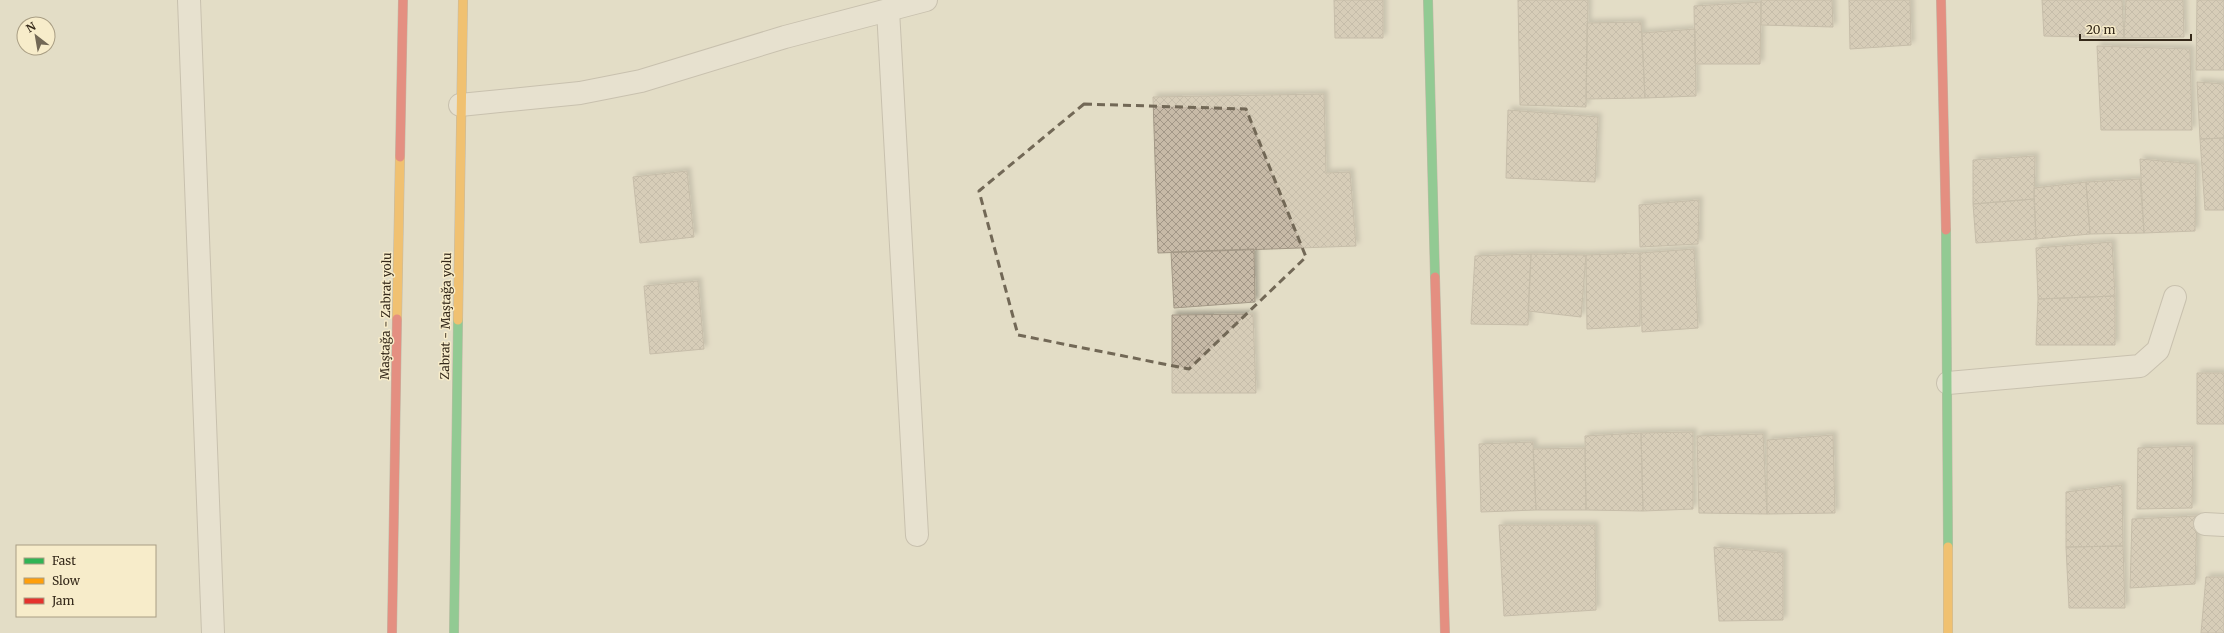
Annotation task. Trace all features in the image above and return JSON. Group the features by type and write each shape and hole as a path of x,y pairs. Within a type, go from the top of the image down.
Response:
{"main road":[{"name":"Maştağa - Zabrat yolu","path":"392,633 404,0"},
{"name":"Zabrat - Maştağa yolu","path":"454,633 460,104 464,0"},
{"path":"1428,0 1445,633"},
{"path":"1941,0 1948,383 1948,633"}],"street":[{"path":"189,0 213,633"},
{"path":"460,104 580,93 641,81 926,0"},
{"path":"888,10 917,535"},
{"path":"1948,383 2140,366 2158,350 2175,297"}],"highlighted area":[{"path":"1084,104 1246,109 1306,257 1189,369 1018,335 979,191"}],"building":[{"path":"1334,0 1383,0 1383,38 1335,38"},
{"path":"1518,0 1588,0 1586,107 1520,105"},
{"path":"1761,0 1832,0 1833,27 1761,25"},
{"path":"1849,0 1910,0 1911,45 1850,49"},
{"path":"2042,0 2122,0 2124,38 2044,36"},
{"path":"2126,0 2183,0 2184,37 2124,38"},
{"path":"2197,0 2224,0 2224,70 2196,70"},
{"path":"1761,2 1760,64 1695,64 1694,6"},
{"path":"1641,22 1645,98 1586,99 1587,23"},
{"path":"1695,29 1696,96 1645,98 1642,33"},
{"path":"2097,46 2190,49 2192,130 2101,130"},
{"path":"2197,82 2224,84 2224,138 2200,139"},
{"path":"1324,94 1326,173 1350,172 1356,246 1158,253 1153,97"},
{"path":"1508,110 1598,117 1595,182 1506,178"},
{"path":"2224,138 2224,210 2205,210 2200,139"},
{"path":"2035,156 2034,199 1973,204 1973,160"},
{"path":"2140,159 2196,164 2195,231 2144,233"},
{"path":"687,171 694,237 640,243 633,177"},
{"path":"2140,179 2144,233 2090,234 2086,182"},
{"path":"2086,182 2090,234 2036,239 2034,188"},
{"path":"2034,199 2036,239 1976,243 1973,204"},
{"path":"1699,200 1698,244 1640,247 1639,205"},
{"path":"2112,242 2115,296 2038,299 2036,248"},
{"path":"1254,249 1255,302 1174,308 1171,252"},
{"path":"1694,249 1698,328 1642,332 1640,253"},
{"path":"1640,253 1640,326 1587,329 1586,255"},
{"path":"1531,254 1528,325 1471,324 1475,256"},
{"path":"1531,254 1586,255 1581,317 1528,311"},
{"path":"698,281 704,349 650,354 644,286"},
{"path":"2115,296 2115,345 2036,345 2038,299"},
{"path":"1253,314 1256,393 1172,393 1172,315"},
{"path":"2197,373 2224,373 2224,424 2197,424"},
{"path":"1693,432 1693,509 1643,511 1641,433"},
{"path":"1641,433 1643,511 1586,510 1585,436"},
{"path":"1763,434 1767,514 1699,513 1697,436"},
{"path":"1833,435 1835,513 1767,514 1767,440"},
{"path":"1533,442 1536,510 1481,512 1479,444"},
{"path":"2193,446 2192,508 2137,509 2138,448"},
{"path":"1585,448 1586,510 1536,510 1533,449"},
{"path":"2122,485 2123,546 2066,547 2066,492"},
{"path":"2197,516 2195,584 2130,588 2132,519"},
{"path":"1499,525 1595,525 1596,610 1504,616"},
{"path":"2123,546 2125,608 2069,608 2066,547"},
{"path":"1714,547 1783,553 1783,620 1719,621"},
{"path":"2206,577 2224,577 2224,633 2201,633"}],"traffic: fast":[{"path":"1428,0 1435,277"},
{"path":"1946,230 1948,547"},
{"path":"454,633 458,320"}],"traffic: slow":[{"path":"458,320 463,0"},
{"path":"397,319 400,157"},
{"path":"1948,547 1948,633"}],"traffic: jam":[{"path":"400,157 403,0"},
{"path":"1941,0 1946,230"},
{"path":"1435,277 1445,633"},
{"path":"392,633 397,319"}]}
